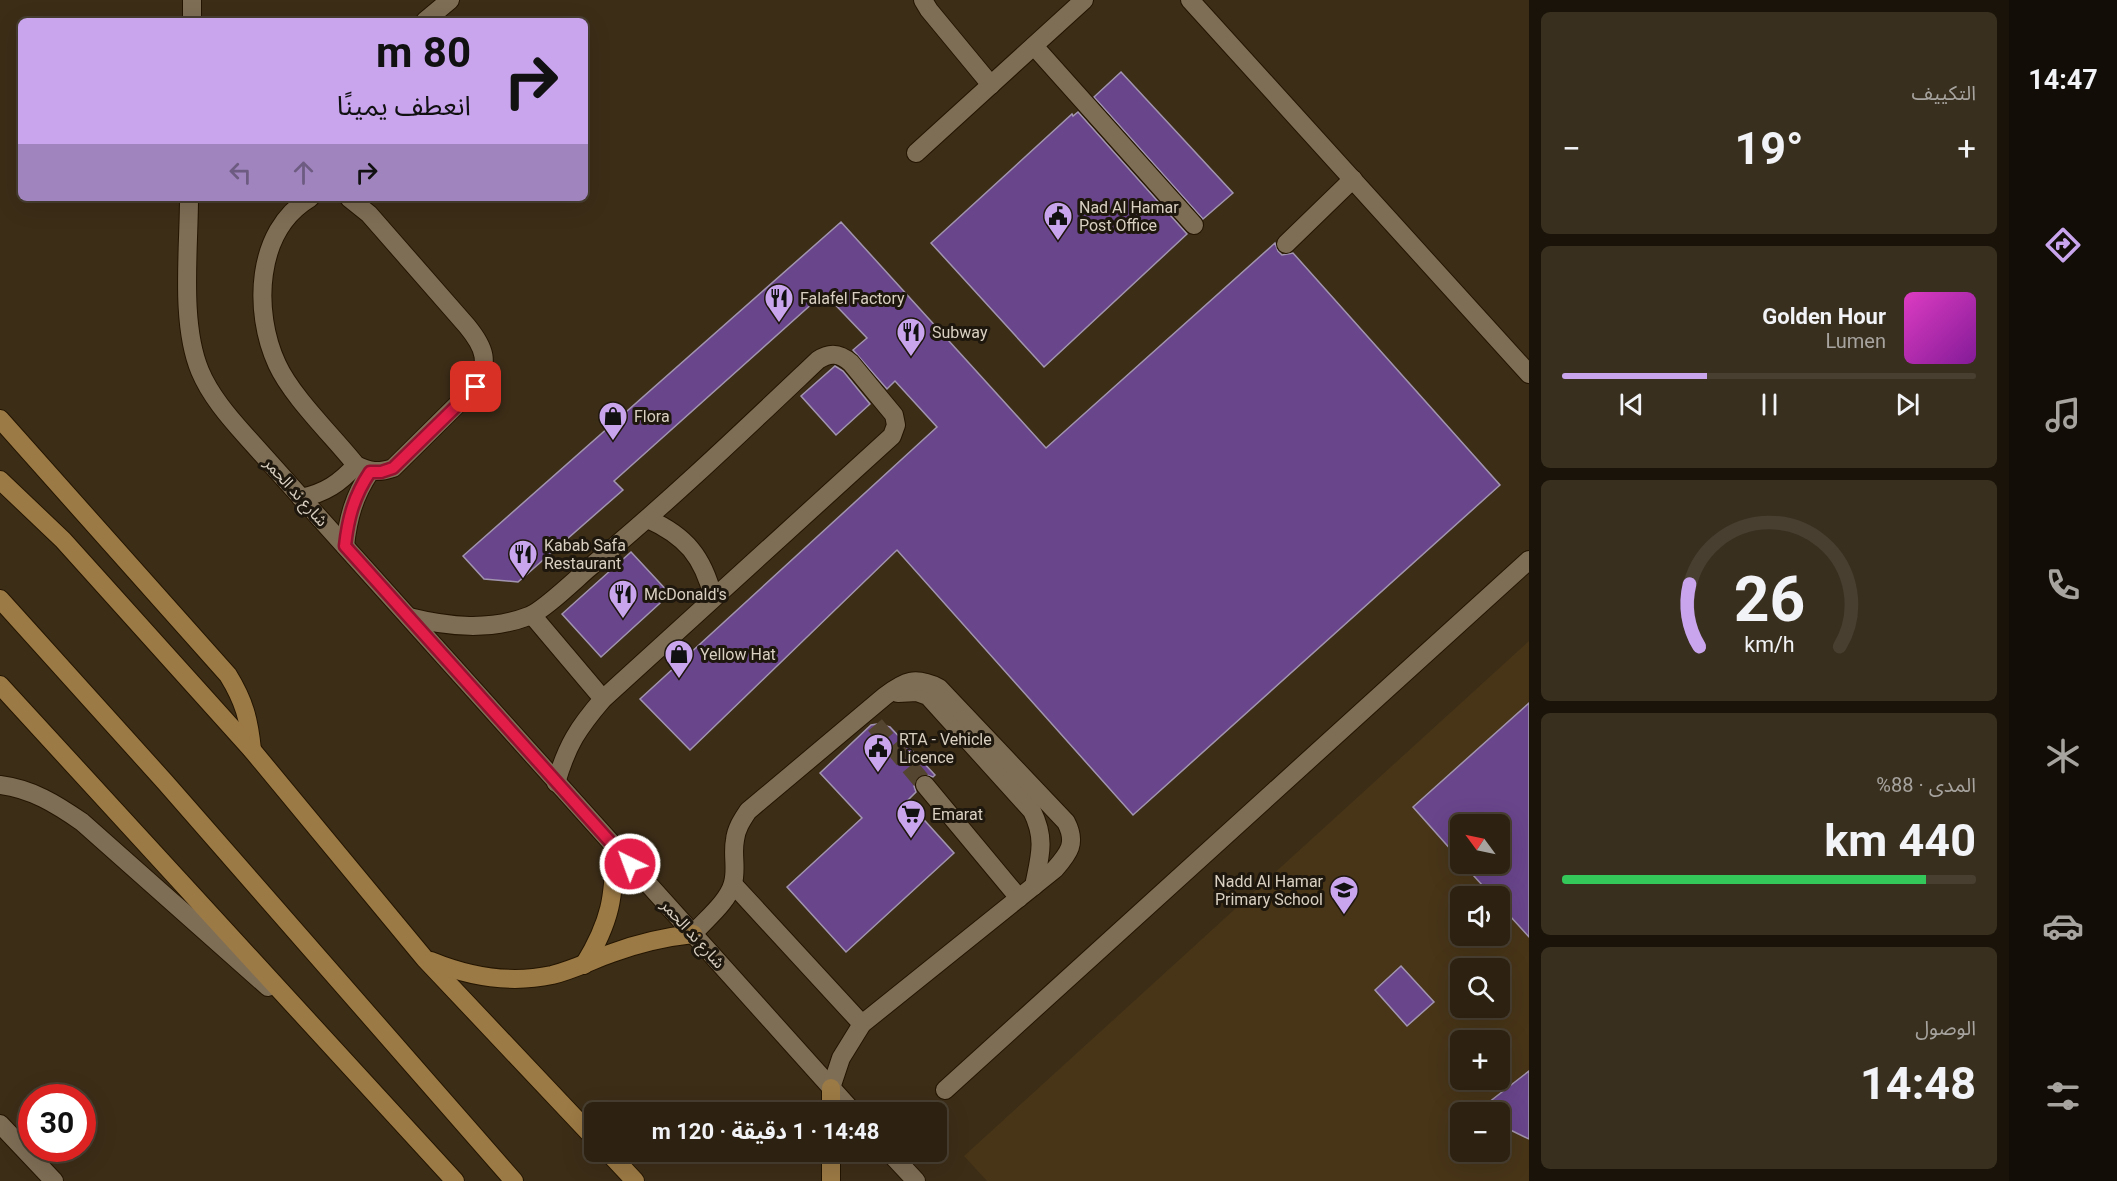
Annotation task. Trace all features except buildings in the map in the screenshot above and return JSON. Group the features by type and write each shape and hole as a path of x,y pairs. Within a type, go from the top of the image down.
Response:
{"main road":[{"path":"0,419 228,675 242,698 250,723 252,750"},
{"path":"0,480 63,540 252,750 425,959 584,1127"},
{"path":"0,599 165,782 514,1181"},
{"path":"0,685 455,1181"},
{"path":"584,965 600,939 610,909 615,846"},
{"path":"425,959 456,971 487,978 509,979 553,975 637,944 693,933"},
{"path":"831,1088 831,1102"},
{"path":"617,1162 635,1181"},
{"path":"831,1162 831,1181"}],"street":[{"path":"192,0 192,18"},
{"path":"429,18 450,0"},
{"path":"923,0 991,86"},
{"path":"916,153 1084,0"},
{"path":"1190,0 1529,374"},
{"path":"1034,46 1194,225"},
{"path":"1286,244 1353,179"},
{"name":"شارع ند الحمر","path":"189,201 190,335 200,372 220,405 844,1102"},
{"path":"306,201 294,211 278,231 268,255 263,310 267,338 277,366 293,390 363,469"},
{"path":"301,498 317,495 363,469 381,472 393,468 476,387 484,371 484,356 477,338 369,214 353,201"},
{"path":"409,617 432,623 480,627 504,624 532,615 648,519 826,355 836,354 844,357 888,405 894,415 896,426 892,436 603,699 579,727 568,746 556,783"},
{"path":"345,546 351,507 359,488 363,469"},
{"path":"648,519 668,528 684,541 698,558 708,577 713,597"},
{"path":"945,1090 1529,560"},
{"path":"532,615 603,699"},
{"path":"693,933 728,895 733,884 734,842 739,825 748,811 870,719 885,696 904,682 928,682 939,687 1066,822 1071,831 1072,842 1069,852 1055,869 862,1024 849,1042 831,1088"},
{"path":"885,696 906,692 917,692 928,696 1028,806 1038,822 1042,848 1034,886"},
{"path":"0,785 18,787 52,800 82,822 318,1031"},
{"path":"925,785 1019,898"},
{"path":"733,884 862,1024"},
{"path":"0,1124 54,1181"},
{"path":"899,1162 916,1181"}],"shaded area":[{"name":"Nadd Al Hamar Primary School","path":"1529,641 1529,1181 987,1181 964,1156"}],"tunnel":[{"path":"875,725 925,785"}],"place":[{"name":"Nad Al Hamar Post Office","path":"1058,242"},
{"name":"Falafel Factory","path":"779,324"},
{"name":"Subway","path":"911,358"},
{"name":"Flora","path":"613,442"},
{"name":"Kabab Safa Restaurant","path":"523,580"},
{"name":"McDonald's","path":"623,620"},
{"name":"Yellow Hat","path":"679,680"},
{"name":"RTA - Vehicle Licence","path":"878,774"},
{"name":"Emarat","path":"911,840"},
{"name":"Nadd Al Hamar Primary School","path":"1344,916"}],"route":[{"path":"476,387 393,468 381,472 370,472 359,488 351,507 345,546 630,864"}]}
